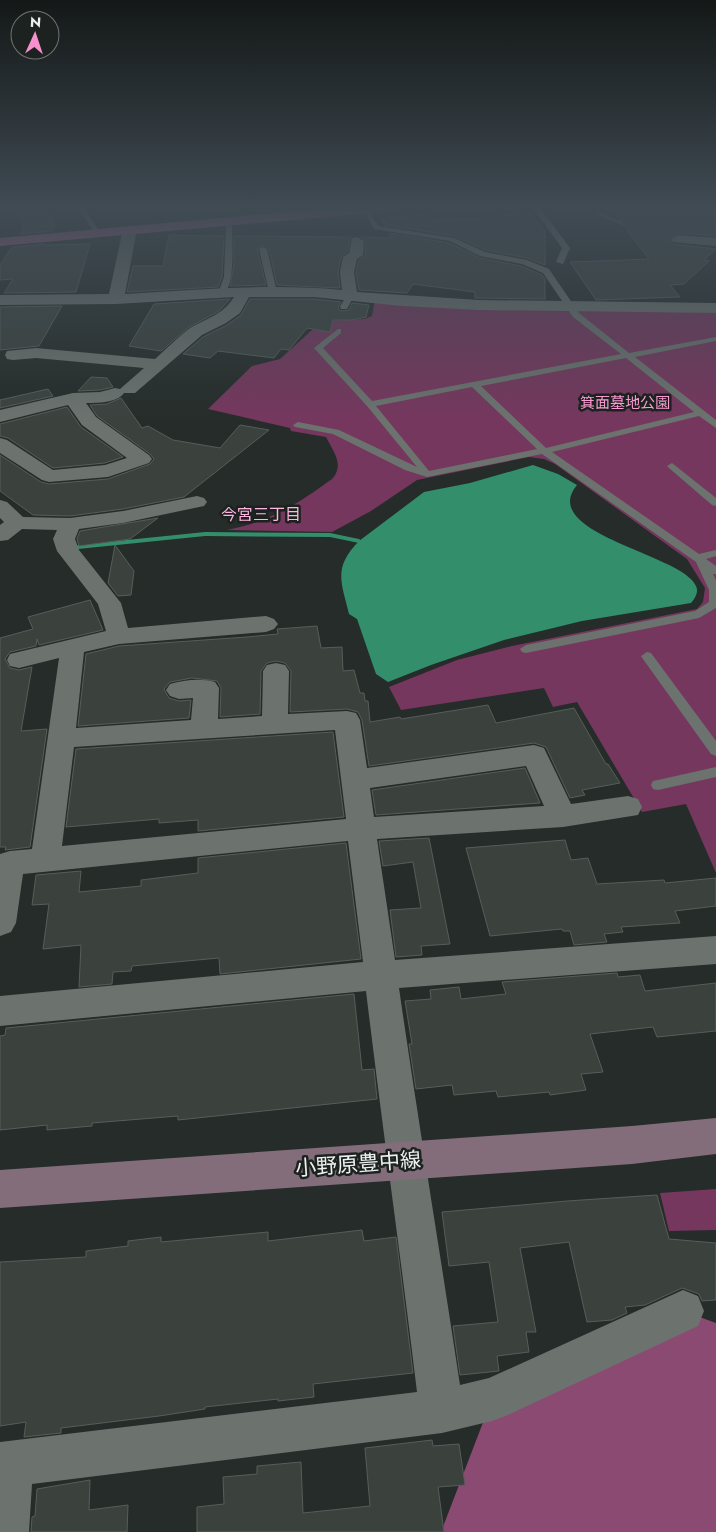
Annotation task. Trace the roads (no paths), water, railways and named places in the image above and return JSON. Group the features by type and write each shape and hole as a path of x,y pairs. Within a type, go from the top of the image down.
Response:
{"street":[{"path":"116,299 120,279"},
{"path":"347,279 347,302"},
{"path":"0,416 73,398 101,397 122,391 196,332 220,320 234,310 245,292"},
{"path":"0,300 116,299 245,292 314,292 347,302 716,308"},
{"path":"12,355 36,353 158,364"},
{"path":"0,444 49,476 108,471 142,459 89,420 73,398"},
{"path":"0,506 8,529 124,517 197,502"},
{"path":"70,524 64,539 68,551 109,603 119,636"},
{"path":"19,660 119,636 266,624"},
{"path":"45,860 72,648"},
{"path":"275,724 276,671"},
{"path":"179,690 206,688 204,728"},
{"path":"62,738 347,720 404,1161 412,1196 442,1411"},
{"path":"355,780 534,755 563,816"},
{"path":"0,923 10,863 360,829 563,816 628,807"},
{"path":"0,1011 380,975 716,950"},
{"name":"小野原豊中線","path":"0,1189 632,1145 716,1136"},
{"path":"5,1532 5,1464 442,1411 492,1398 683,1310"}],"lane":[{"path":"222,293 227,279"},
{"path":"270,279 273,292"},
{"path":"551,279 576,315 716,425"},
{"path":"338,331 318,348 370,404 427,474"},
{"path":"370,404 716,339"},
{"path":"475,385 544,451 699,557 716,571"},
{"path":"298,425 336,432 408,468 427,474 544,451 701,413"},
{"path":"672,466 716,502"},
{"path":"699,557 716,554"},
{"path":"526,649 699,614 714,603 715,590 699,557"},
{"path":"647,656 716,751"},
{"path":"658,785 716,772"}],"waterway":[{"path":"78,547 205,534 330,535 359,541"}],"district":[{"name":"今宮三丁目","path":"261,514"}],"park label":[{"name":"箕面墓地公園","path":"625,403"}]}
